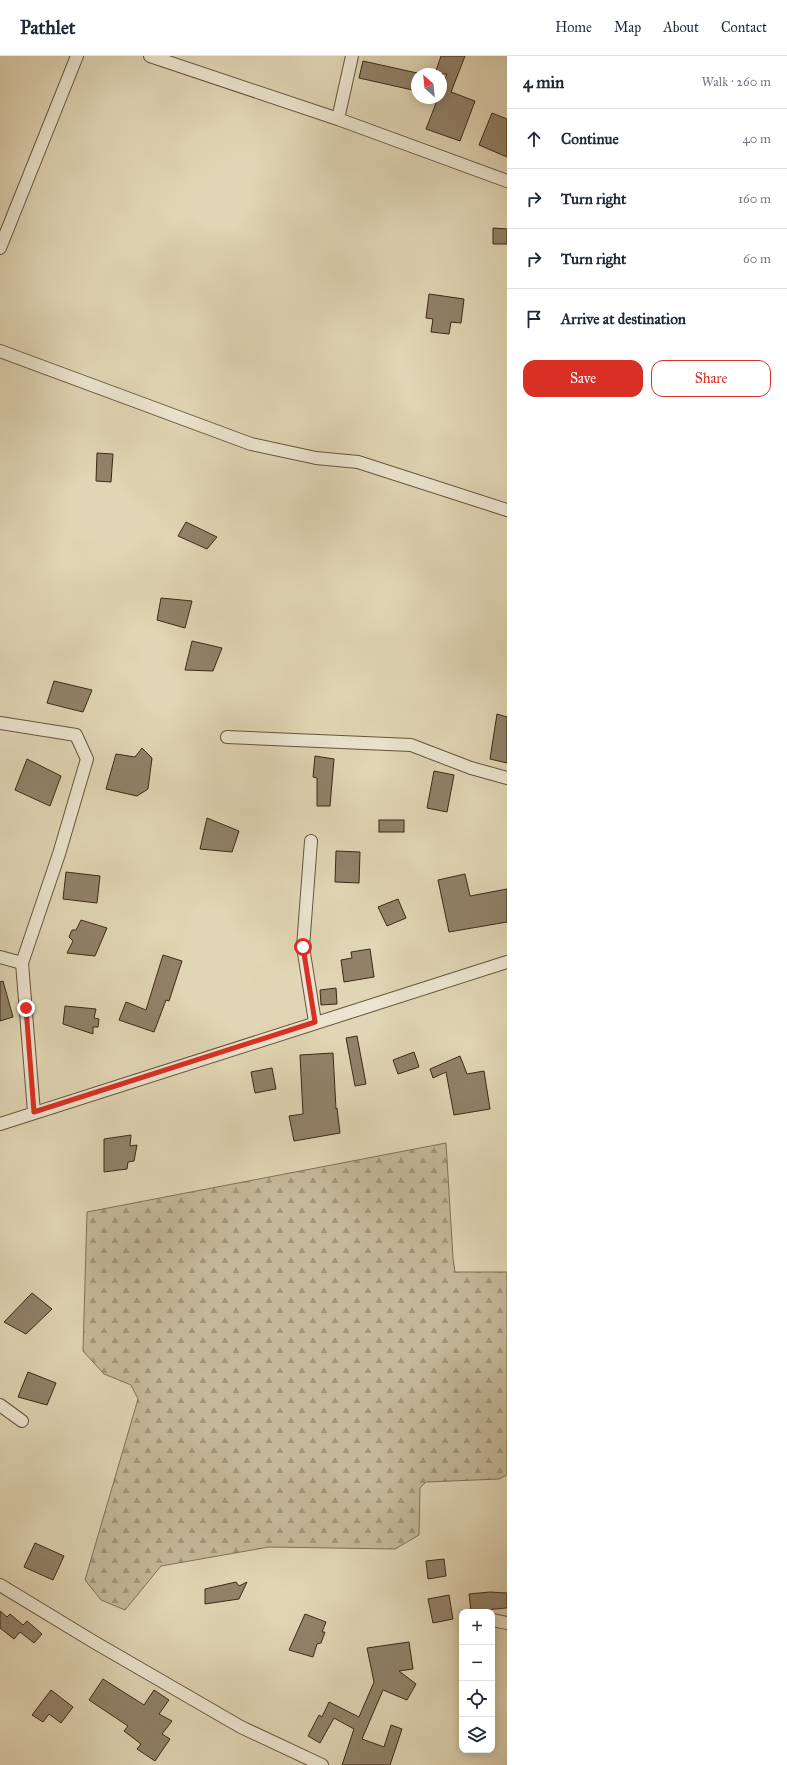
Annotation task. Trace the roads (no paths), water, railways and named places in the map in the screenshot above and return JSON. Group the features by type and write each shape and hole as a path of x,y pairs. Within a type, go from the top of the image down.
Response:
{"street":[{"path":"0,248 78,56"},
{"path":"150,56 338,119 507,181"},
{"path":"338,119 352,56"},
{"path":"0,351 250,444 316,458 358,462 507,510"},
{"path":"0,724 76,735 87,759 59,854 22,963 34,1112"},
{"path":"227,736 411,745 471,768 507,778"},
{"path":"312,841 303,947 315,1022"},
{"path":"0,957 22,963"},
{"path":"0,1124 315,1022 507,962"},
{"path":"0,1404 22,1420"},
{"path":"0,1585 213,1711 322,1765"},
{"path":"495,1621 507,1623"}]}
